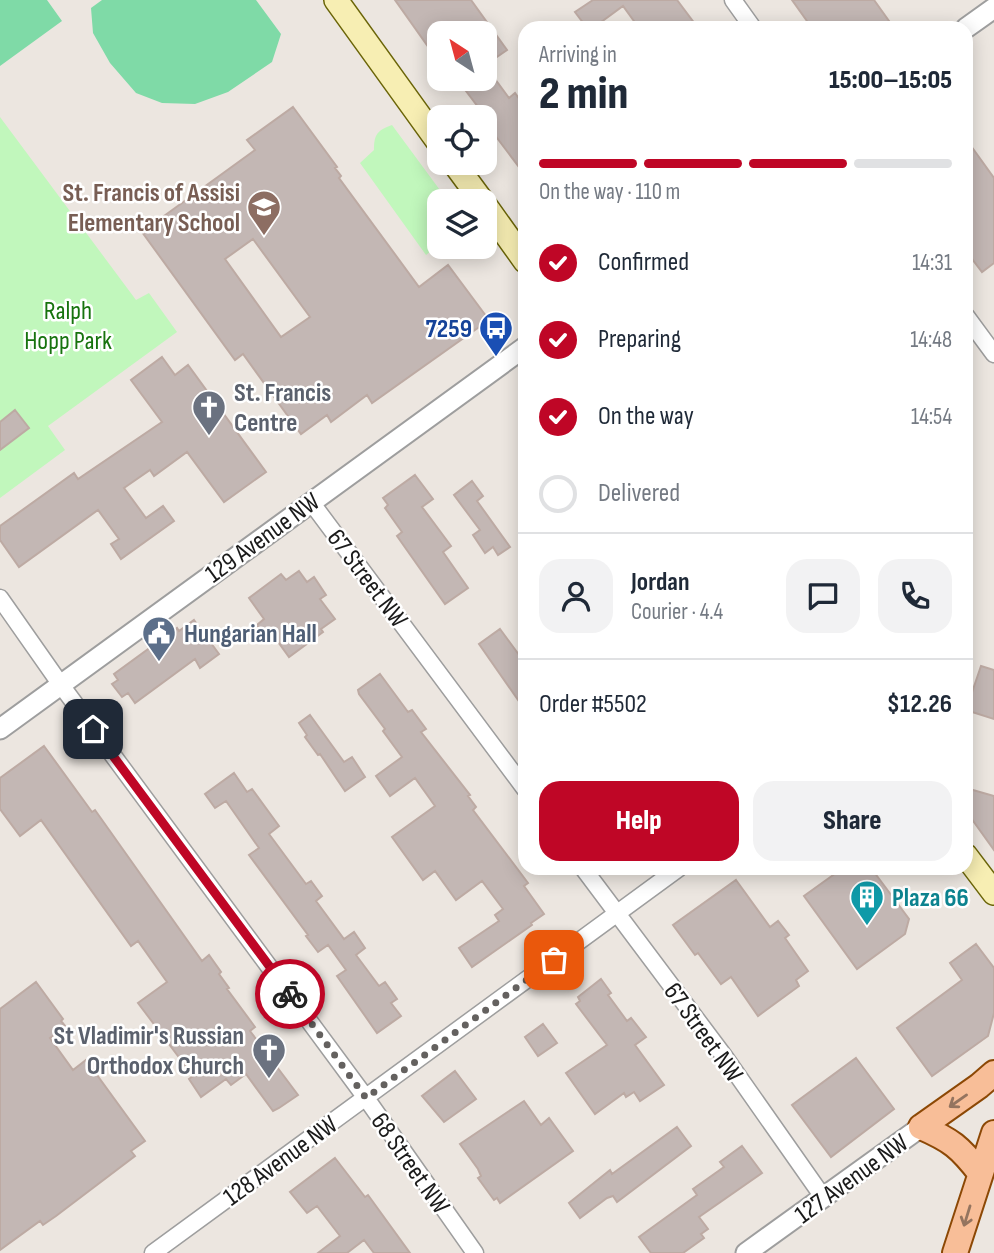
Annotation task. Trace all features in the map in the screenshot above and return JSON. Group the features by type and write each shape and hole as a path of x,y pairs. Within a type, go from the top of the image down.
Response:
{"main road":[{"path":"336,0 427,126"},
{"path":"497,222 518,251"},
{"path":"973,865 994,893"},
{"path":"921,1127 979,1087 994,1073"},
{"path":"921,1127 949,1140 968,1157 980,1173"},
{"path":"955,1253 994,1133"}],"street":[{"path":"733,0 749,21"},
{"path":"973,23 994,8"},
{"path":"973,326 994,354"},
{"name":"129 Avenue NW","path":"0,729 518,352"},
{"name":"67 Street NW","path":"311,502 518,780"},
{"name":"68 Street NW","path":"0,598 61,685 366,1098 475,1253"},
{"name":"67 Street NW","path":"588,875 724,1056 823,1197"},
{"name":"128 Avenue NW","path":"153,1253 669,875"},
{"name":"127 Avenue NW","path":"746,1253 921,1127"}],"green space":[{"path":"0,0 47,0 62,21 0,66"},
{"path":"102,0 256,0 281,34 272,62 228,92 195,104 162,103 136,93 110,63 93,33 91,8"},
{"name":"Ralph Hopp Park","path":"0,117 136,300 149,293 177,332 48,426 65,450 0,498"},
{"path":"392,125 439,189 427,189 426,255 360,163 374,150 377,134"}],"building":[{"path":"395,0 471,0 486,21 427,21 427,45"},
{"path":"593,0 677,0 693,21 634,21 623,6 603,21 582,21 575,12"},
{"path":"792,0 874,0 889,21 807,21"},
{"path":"497,36 507,50 497,57"},
{"path":"497,82 509,98 515,93 518,97 518,166 497,138 497,105 476,105 466,91 497,91"},
{"path":"293,107 337,167 335,168 341,176 339,178 419,287 448,265 489,320 372,403 367,395 331,422 327,415 301,434 243,354 235,360 142,232 255,150 247,140","holes":["253,239 310,317 281,337 225,259"]},
{"path":"973,149 994,178 994,263 982,272 973,260"},
{"path":"162,357 175,375 188,365 266,472 224,502 187,452 154,476 150,470 124,488 146,518 163,506 174,521 121,559 111,544 119,539 98,510 19,567 0,540 0,526 74,473 78,479 162,422 131,380"},
{"path":"15,410 29,428 0,450 0,422"},
{"path":"415,475 433,499 422,507 451,546 443,552 468,588 445,604 397,536 402,532 385,508 388,505 383,498"},
{"path":"472,481 483,496 477,501 510,547 498,555 493,547 485,553 473,535 480,530 454,495"},
{"path":"299,571 307,582 314,577 326,595 320,599 335,619 321,629 323,632 289,657 273,635 267,640 257,625 264,619 249,598 281,574 286,580"},
{"name":"Hungarian Hall","path":"194,620 219,654 200,668 195,659 135,703 128,693 122,697 112,684 118,680 114,674 177,628 179,631"},
{"path":"500,629 518,653 518,700 479,644"},
{"path":"981,666 994,670 994,719 973,712 973,689"},
{"path":"380,674 408,712 412,710 426,729 421,732 470,795 468,796 476,807 473,810 518,870 518,875 522,875 528,883 524,886 544,914 472,967 459,948 499,921 495,915 503,909 482,881 456,900 435,871 423,880 392,837 435,806 415,778 390,796 376,776 402,757 358,690"},
{"path":"310,715 344,762 352,757 365,777 345,791 305,737 307,735 299,723"},
{"path":"44,746 92,812 95,810 202,961 209,955 221,972 219,974 229,988 227,989 255,1027 250,1031 298,1095 273,1111 246,1074 231,1085 226,1079 201,1097 189,1079 193,1076 138,1003 167,982 138,941 131,946 41,820 20,836 0,809 0,778"},
{"path":"234,773 247,792 252,789 279,826 269,834 306,884 311,881 322,896 316,901 344,939 354,932 365,948 356,955 379,986 385,982 397,999 391,1003 401,1016 377,1033 337,976 346,970 328,945 318,952 249,855 259,848 226,801 215,808 205,794"},
{"path":"973,790 994,796 994,850 973,821"},
{"name":"Plaza 66","path":"833,875 876,875 909,919 905,934 857,969 804,896"},
{"path":"736,880 770,927 778,921 789,935 785,938 808,971 796,980 799,986 758,1016 731,977 721,984 673,925"},
{"path":"976,944 994,968 994,1013 988,1036 932,1076 897,1028 962,980 950,963"},
{"path":"601,979 611,993 608,995 627,1021 631,1018 646,1037 635,1045 664,1085 640,1101 634,1092 626,1097 624,1093 595,1114 566,1073 607,1045 576,1004 580,1001 578,997"},
{"path":"36,982 66,1027 50,1038 73,1070 86,1060 145,1141 131,1151 135,1156 56,1216 43,1225 40,1221 0,1250 0,1009"},
{"path":"543,1024 557,1043 538,1056 525,1037"},
{"path":"856,1058 894,1109 831,1157 792,1105"},
{"path":"455,1071 476,1099 444,1122 422,1096"},
{"path":"524,1101 541,1125 549,1118 573,1151 500,1203 497,1198 494,1200 478,1178 481,1176 478,1169 460,1144"},
{"path":"677,1127 691,1146 617,1202 613,1196 607,1198 580,1218 569,1203 610,1170 612,1174"},
{"path":"742,1146 762,1173 699,1217 708,1229 701,1234 704,1238 683,1253 651,1253 639,1237 697,1195 693,1189 724,1167 720,1162"},
{"path":"335,1158 365,1197 368,1195 410,1253 374,1253 364,1240 347,1253 318,1253 340,1236 317,1206 307,1213 290,1192"}],"way so far":[{"path":"290,994 366,1098 554,960"}],"place":[{"name":"St. Francis of Assisi Elementary School","path":"264,237"},
{"name":"7259","path":"496,358"},
{"name":"St. Francis Centre","path":"209,437"},
{"name":"Hungarian Hall","path":"159,663"},
{"name":"Plaza 66","path":"867,927"},
{"name":"St Vladimir's Russian Orthodox Church","path":"269,1080"}],"route":[{"path":"93,729 290,994"}]}
